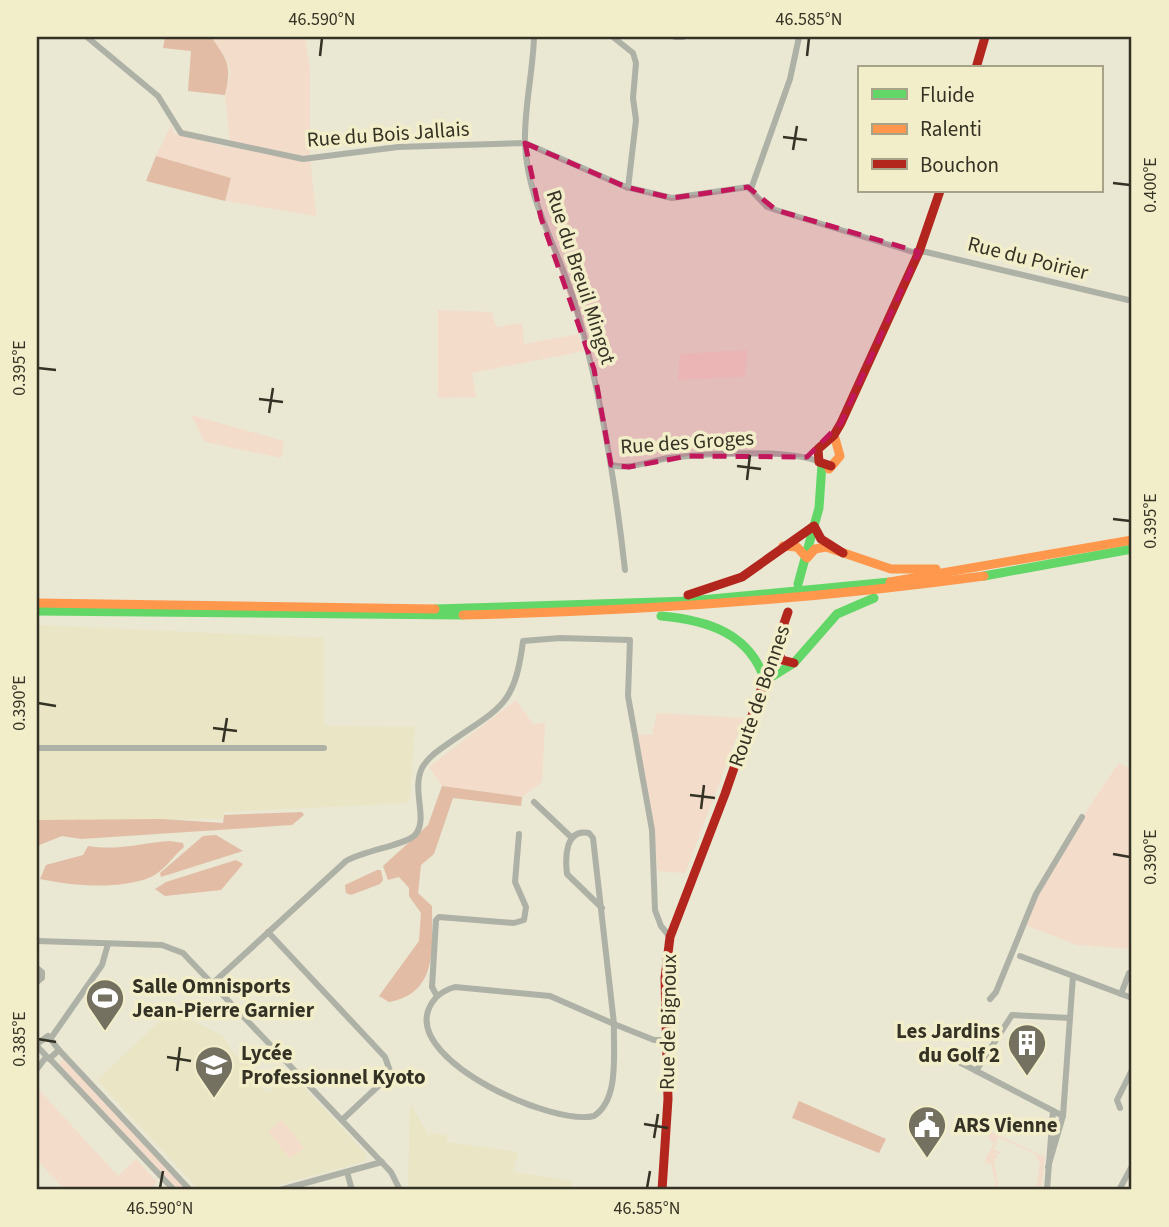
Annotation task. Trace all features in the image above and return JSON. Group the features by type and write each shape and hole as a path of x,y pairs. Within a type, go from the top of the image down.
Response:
{"main road":[{"path":"977,66 985,37"},
{"path":"798,584 807,558 824,475 819,460 825,443 834,435 919,252 940,192"},
{"path":"819,460 840,456 834,435"},
{"path":"825,443 837,447"},
{"path":"636,608 724,585 759,566 814,526"},
{"path":"814,526 821,539 843,553"},
{"path":"37,603 384,608 636,608 781,594 977,569 1132,540"},
{"path":"783,546 797,547 807,558"},
{"path":"807,558 820,547 891,569 969,566 977,569"},
{"path":"37,611 419,616 783,603 923,586 1132,549"},
{"path":"636,608 644,615 688,618 711,624 732,635 762,666 765,681 794,663 827,623 849,606 864,600 917,591 923,586"},
{"name":"Route de Bonnes","path":"670,937 679,907 725,794 788,612"},
{"path":"755,657 775,651 782,660 794,663"},
{"name":"Rue de Bignoux","path":"662,1190 668,1099 665,978 670,937"}],"street":[{"name":"Rue du Bois Jallais","path":"87,37 158,96 181,133 303,159 398,147 525,143"},
{"name":"Rue du Breuil Mingot","path":"534,37 525,143 541,218 574,300 594,369 611,465 625,570"},
{"path":"613,37 632,53 636,63 633,98 636,120 628,188"},
{"path":"675,37 683,37"},
{"path":"525,143 628,188 676,198 744,186 751,189 790,79 799,37"},
{"path":"1132,143 1132,158"},
{"name":"Rue du Poirier","path":"751,189 767,206 830,229 1128,300"},
{"name":"Rue des Groges","path":"611,465 629,467 688,456 819,460"},
{"path":"213,983 334,871 362,852 398,844 415,835 421,823 416,790 422,770 437,752 487,717 511,695 523,641 560,638 630,640 628,696 652,830 656,910 661,926 670,937"},
{"path":"37,748 324,748"},
{"path":"534,802 571,837"},
{"path":"989,999 996,992 1035,894 1082,817"},
{"path":"571,837 584,832 593,838 614,1024 611,1084 606,1105 594,1116 568,1116 485,1085 440,1050 426,1029 426,1018 437,996 455,987 536,993 614,1024 654,1040 667,1041"},
{"path":"437,996 432,987 436,920 439,917 514,923 524,920 526,907 515,882 519,834"},
{"path":"571,837 567,876 602,908"},
{"path":"268,932 384,1057 390,1069 389,1076 342,1120"},
{"path":"37,941 162,945 178,950 213,983 382,1162 394,1176 400,1190"},
{"path":"51,1038 102,965 108,944"},
{"path":"1020,956 1132,998"},
{"path":"37,968 42,972 37,982"},
{"path":"1121,994 1129,972"},
{"path":"1048,1167 1063,1116 1073,976"},
{"path":"976,1071 1009,1018 1016,1014 1070,1018"},
{"path":"174,1190 48,1058 38,1044 47,1036 191,1190"},
{"path":"37,1069 60,1050"},
{"path":"958,1062 1063,1116"},
{"path":"1120,1108 1117,1100 1132,1070"},
{"path":"1047,1190 1053,1111"},
{"path":"280,1190 307,1186 382,1162"},
{"path":"1119,1190 1132,1166"},
{"path":"346,1172 352,1190"}],"highlighted area":[{"path":"525,143 626,187 672,198 748,187 776,210 919,252 841,423 807,457 688,456 629,467 611,465 594,369 541,218"}],"shaded area":[{"path":"165,37 211,37 227,64 225,95 188,91 191,51 163,48"},
{"path":"211,37 305,39 310,66 310,156 316,216 225,201 231,178 156,156 171,126 175,134 231,148 225,95 231,72 225,56"},
{"path":"156,156 231,178 225,201 146,181"},
{"path":"438,310 492,312 496,327 522,323 524,344 578,334 584,351 472,373 476,397 438,398"},
{"path":"747,350 745,377 678,380 680,354"},
{"path":"191,415 284,441 281,458 205,442"},
{"path":"37,625 324,638 324,726 415,727 409,803 223,812 223,819 37,820"},
{"path":"516,700 533,724 545,723 542,782 522,797 442,786 429,767"},
{"path":"657,713 744,718 685,873 658,871 638,734 652,735"},
{"path":"1119,763 1132,769 1132,949 1077,945 1025,925 1068,842"},
{"path":"442,786 522,797 521,806 453,798 434,854 421,865 418,893 432,906 432,952 429,966 417,989 405,997 389,1002 379,996 419,941 421,913 409,896 409,888 399,877 388,880 383,866 428,825"},
{"path":"302,812 304,815 292,825 81,839 62,836 37,846 37,820 162,819 223,823 224,815"},
{"path":"216,835 243,851 161,877 160,873 203,836"},
{"path":"170,841 183,843 184,847 155,875 138,881 96,886 40,879 46,865 83,855 88,846 119,847"},
{"path":"236,860 243,864 221,890 165,896 155,889 166,882"},
{"path":"381,870 383,880 380,884 351,895 346,893 345,885"},
{"name":"Lycée Professionnel Kyoto","path":"172,1010 223,1036 231,1051 255,1069 251,1075 267,1093 290,1073 367,1155 365,1161 260,1190 199,1190 97,1080"},
{"path":"64,1059 188,1190 176,1190 58,1064"},
{"path":"37,1088 118,1176 136,1159 157,1182 150,1190 65,1190 37,1160"},
{"path":"799,1101 886,1139 879,1153 792,1118"},
{"path":"410,1103 430,1138 431,1133 447,1135 447,1142 518,1152 513,1172 572,1181 571,1190 408,1190"},
{"path":"965,1119 1045,1157 1041,1190 1030,1190 1036,1189 1040,1161 1037,1160 1037,1155 998,1137 994,1149 999,1152 1002,1149 1000,1154 995,1152 998,1157 994,1159 998,1188 1003,1190 992,1190 992,1187 996,1186 991,1163 987,1164 985,1160 994,1143 988,1139 990,1135"},
{"path":"282,1120 304,1148 290,1159 268,1131"}],"traffic: fast":[{"path":"798,584 819,508 822,464"},
{"path":"984,576 1132,549"},
{"path":"435,609 690,601 890,582"},
{"path":"661,616 695,621 738,640 749,651 765,681 794,663 837,614 874,598"},
{"path":"37,611 463,615"}],"traffic: slow":[{"path":"829,469 840,456 834,435"},
{"path":"890,582 1132,540"},
{"path":"783,546 797,547 807,558 815,549 826,547 891,569 936,569"},
{"path":"463,615 724,603 854,592 984,576"},
{"path":"37,603 435,609"}],"traffic: jam":[{"path":"977,66 985,37"},
{"path":"831,466 819,462 818,449 834,435 841,423 919,252 940,192"},
{"path":"688,595 742,577 814,526 821,539 843,553"},
{"path":"662,1190 668,1099 665,978 670,937 725,794 788,612"},
{"path":"776,648 782,660 794,663"}],"place":[{"name":"Salle Omnisports Jean-Pierre Garnier","path":"105,1032"},
{"name":"Les Jardins du Golf 2","path":"1027,1077"},
{"name":"Lycée Professionnel Kyoto","path":"214,1099"},
{"name":"ARS Vienne","path":"927,1159"}]}
